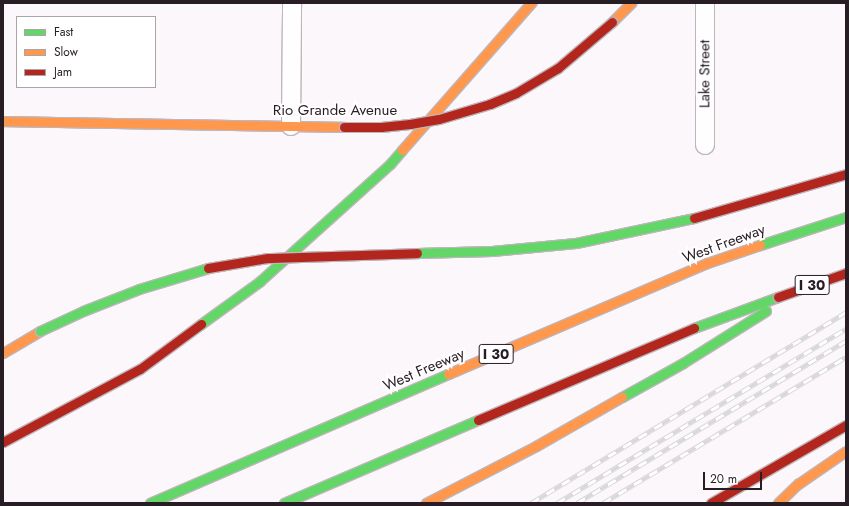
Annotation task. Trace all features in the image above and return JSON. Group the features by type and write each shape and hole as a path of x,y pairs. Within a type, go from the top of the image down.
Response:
{"main road":[{"path":"3,442 140,368 260,282 390,164 531,3"},
{"name":"Rio Grande Avenue","path":"3,121 381,127 410,124 468,111 516,93 539,80 575,55 631,3"},
{"path":"3,353 40,331 77,313 139,289 205,268 268,258 492,251 576,243 679,222 846,174"},
{"name":"West Freeway","path":"150,503 707,263 846,217"},
{"path":"426,503 536,446 683,363 840,265"},
{"name":"I 30","path":"284,503 705,323 846,273"},
{"path":"711,503 846,425"},
{"path":"778,503 798,484 846,452"}],"street":[{"path":"291,126 292,3"},
{"name":"Lake Street","path":"705,3 705,145"}],"railway":[{"path":"531,503 846,312"},
{"path":"557,503 846,329"},
{"path":"577,503 846,341"},
{"path":"603,503 846,357"}],"traffic: fast":[{"path":"201,324 259,282 390,164 402,150"},
{"path":"760,245 846,217"},
{"path":"417,253 492,251 576,243 694,218"},
{"path":"40,331 83,311 139,289 208,268"},
{"path":"694,328 778,297"},
{"path":"622,397 683,363 766,311"},
{"path":"150,503 448,374"},
{"path":"284,503 478,420"}],"traffic: slow":[{"path":"402,150 531,3"},
{"path":"612,22 631,3"},
{"path":"3,121 344,127"},
{"path":"448,374 707,263 760,245"},
{"path":"3,353 40,331"},
{"path":"426,503 536,446 622,397"},
{"path":"778,503 798,484 846,451"}],"traffic: jam":[{"path":"344,127 381,127 410,124 439,119 490,104 516,93 558,68 612,22"},
{"path":"694,218 846,174"},
{"path":"208,268 268,258 417,253"},
{"path":"778,297 846,273"},
{"path":"3,442 140,369 201,324"},
{"path":"478,420 694,328"},
{"path":"711,503 846,425"}]}
